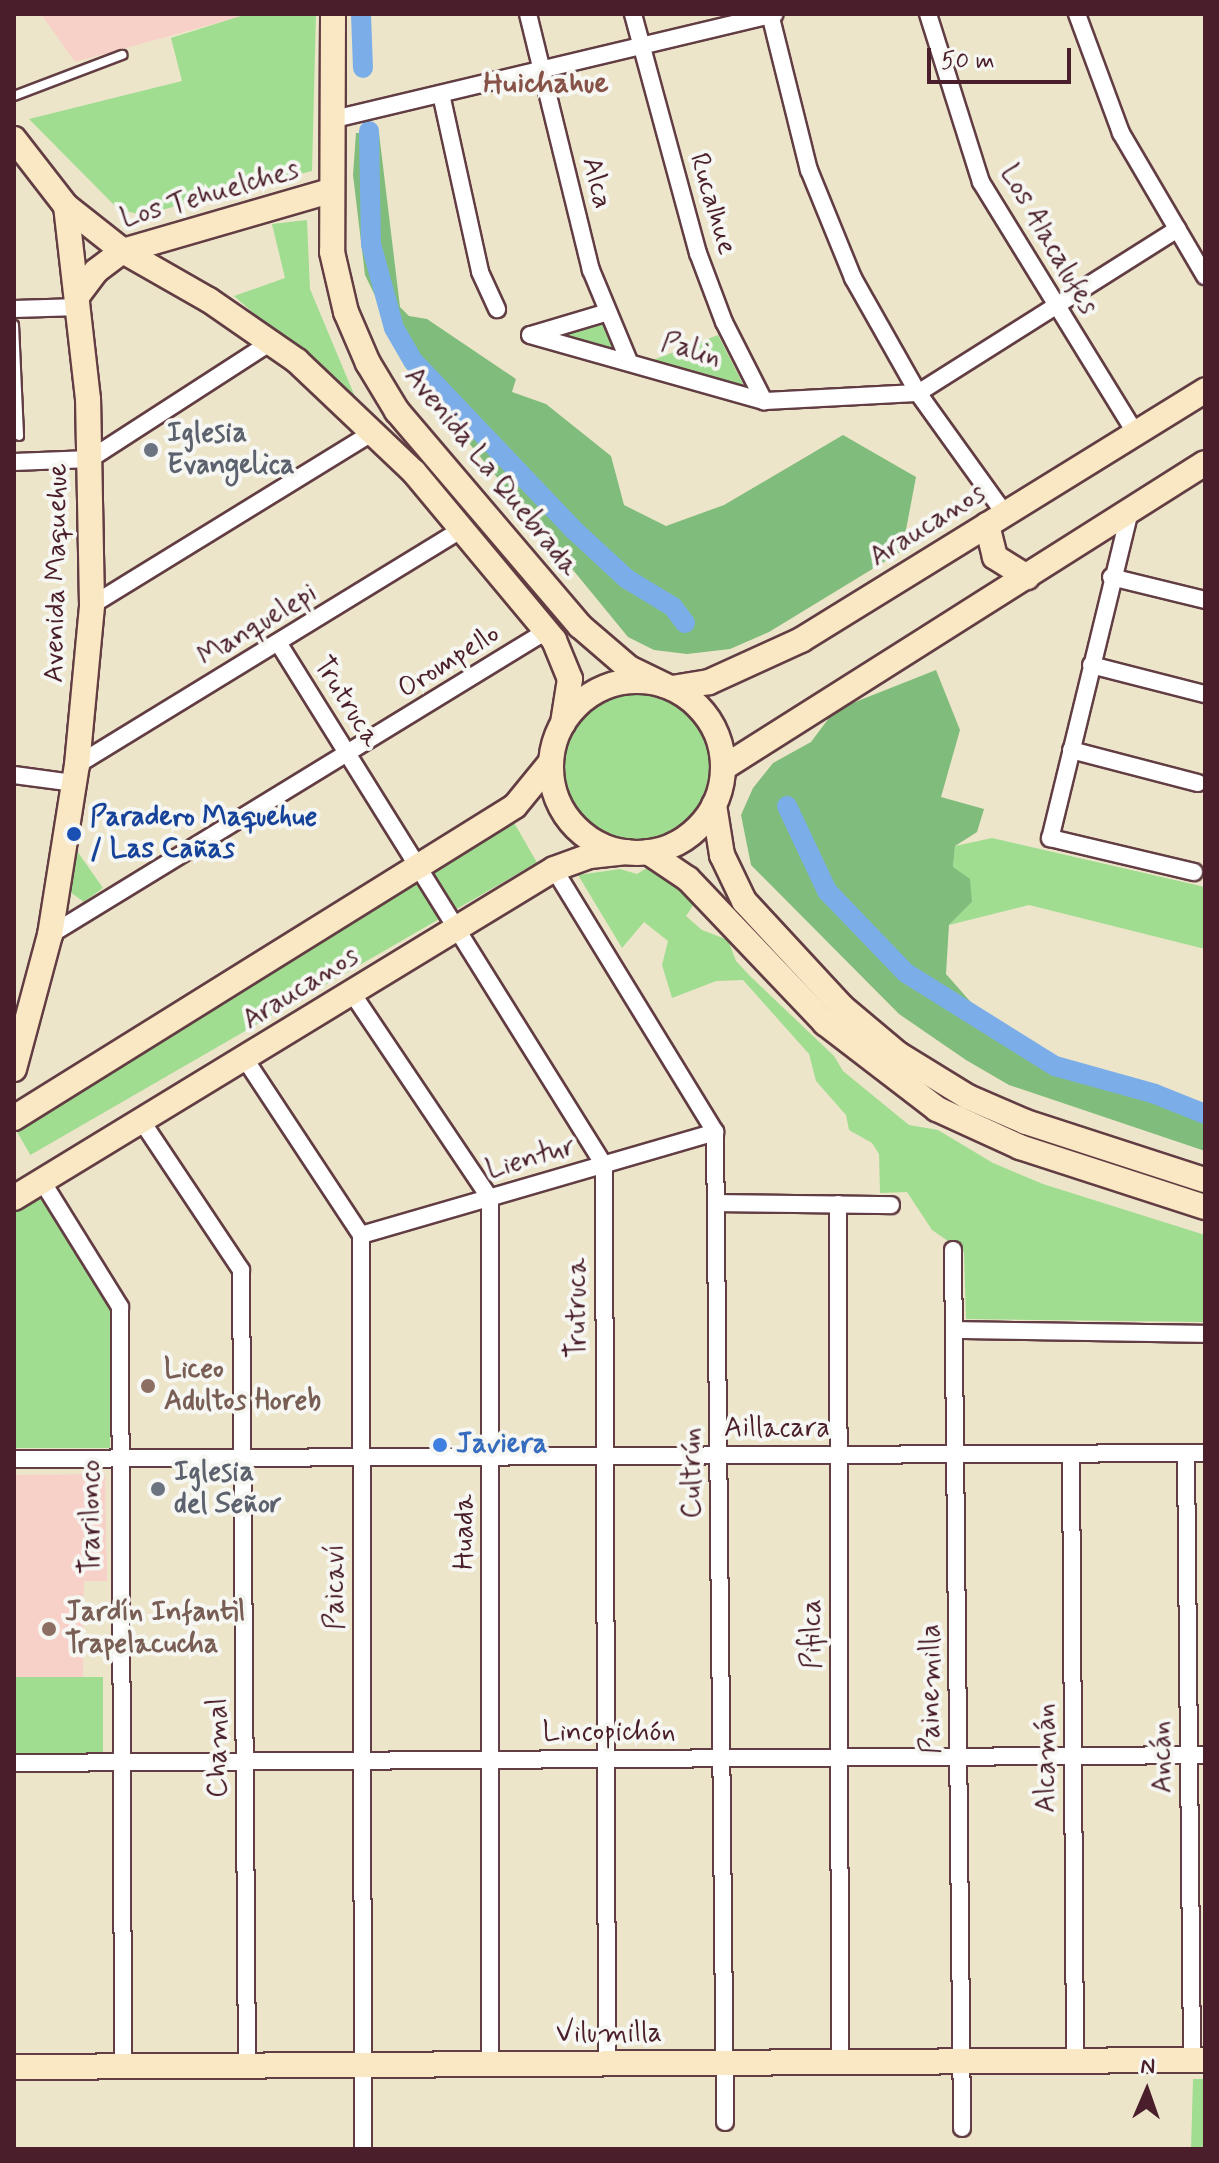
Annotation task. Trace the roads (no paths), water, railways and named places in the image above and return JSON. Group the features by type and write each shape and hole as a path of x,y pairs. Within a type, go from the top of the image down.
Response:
{"main road":[{"name":"Avenida La Quebrada","path":"333,14 329,191 338,282 356,338 381,388 580,626 629,668 668,687"},
{"path":"14,139 66,206"},
{"name":"Los Tehuelches","path":"79,301 96,271 123,251 329,191"},
{"name":"Avenida La Quebrada","path":"66,206 123,251 271,342 375,431 464,528 548,630 570,679 563,723"},
{"name":"Avenida Maquehue","path":"14,1069 50,935 75,774 92,605 90,459 79,301 66,206"},
{"name":"Araucanos","path":"668,687 748,667 996,520 1205,390"},
{"path":"723,768 1205,463"},
{"path":"996,520 995,557 1027,577"},
{"path":"1205,1180 1012,1116 968,1097 898,1054 842,1007 744,901 722,855 714,805 723,768 721,744 708,718 668,687 636,681 607,685 583,699 563,723 551,762 558,801 573,824 595,842 637,852 688,879 825,1023 937,1109 1020,1147 1205,1207"},
{"name":"Araucanos","path":"14,1118 515,806 551,762"},
{"path":"637,852 693,833 714,805"},
{"name":"Araucanos","path":"14,1198 143,1123 554,869 590,856 637,852"},
{"name":"Vilumilla","path":"14,2067 1198,2060"}],"street":[{"name":"Alca","path":"528,14 605,313 628,359"},
{"name":"Rucalhue","path":"633,14 710,288 764,401"},
{"path":"330,120 771,14 822,207 873,317 996,520"},
{"name":"Los Alacalufes","path":"928,14 981,182 1053,305 1136,434"},
{"path":"1077,14 1121,133 1205,276"},
{"path":"441,94 480,272 497,309"},
{"path":"918,393 1177,229"},
{"path":"14,309 79,301"},
{"name":"Palin","path":"605,313 530,335 628,359 764,401 918,393"},
{"path":"14,462 90,459 271,342"},
{"path":"92,605 375,431"},
{"path":"1130,511 1111,577 1050,838 1194,872"},
{"name":"Manquelepi","path":"75,774 464,528"},
{"path":"1111,577 1205,600"},
{"name":"Orompello","path":"50,935 548,630"},
{"name":"Trutruca","path":"279,644 604,1165 607,2064"},
{"path":"1091,665 1205,694"},
{"path":"1071,750 1198,783"},
{"path":"14,775 75,774"},
{"name":"Cultrún","path":"554,869 715,1132 720,1203 718,1456 725,2122"},
{"path":"352,993 490,1198"},
{"path":"245,1059 361,1235"},
{"name":"Chamal","path":"143,1123 241,1270 247,2066"},
{"name":"Lientur","path":"361,1235 715,1132"},
{"name":"Trarilonco","path":"42,1181 120,1307 119,1762 123,2067"},
{"name":"Huada","path":"490,1198 490,2065"},
{"path":"720,1203 891,1205"},
{"name":"Pifilca","path":"838,1204 840,2063"},
{"name":"Paicaví","path":"361,1235 363,2149"},
{"name":"Painemilla","path":"953,1250 962,2128"},
{"path":"956,1330 1205,1334"},
{"name":"Ancán","path":"1186,1453 1197,1755 1198,2060"},
{"name":"Aillacara","path":"14,1459 1205,1453"},
{"name":"Alcamán","path":"1071,1454 1075,2061"},
{"name":"Lincopichón","path":"14,1763 1197,1755"}],"lane":[{"path":"14,96 122,55"},
{"path":"14,325 19,436"}],"waterway":[{"path":"361,14 363,68"},
{"path":"369,131 371,244 394,328 414,362 574,530 627,579 673,607 685,623"},
{"path":"787,806 827,891 906,973 1055,1066 1155,1094 1205,1114"}],"place":[{"name":"Iglesia Evangelica","path":"151,450"},
{"name":"Paradero Maquehue / Las Cañas","path":"74,834"},
{"name":"Liceo Adultos Horeb","path":"148,1386"},
{"name":"Javiera","path":"440,1445"},
{"name":"Iglesia del Señor","path":"158,1489"},
{"name":"Jardín Infantil Trapelacucha","path":"49,1629"}],"district":[{"name":"Huichahue","path":"546,84"}]}
